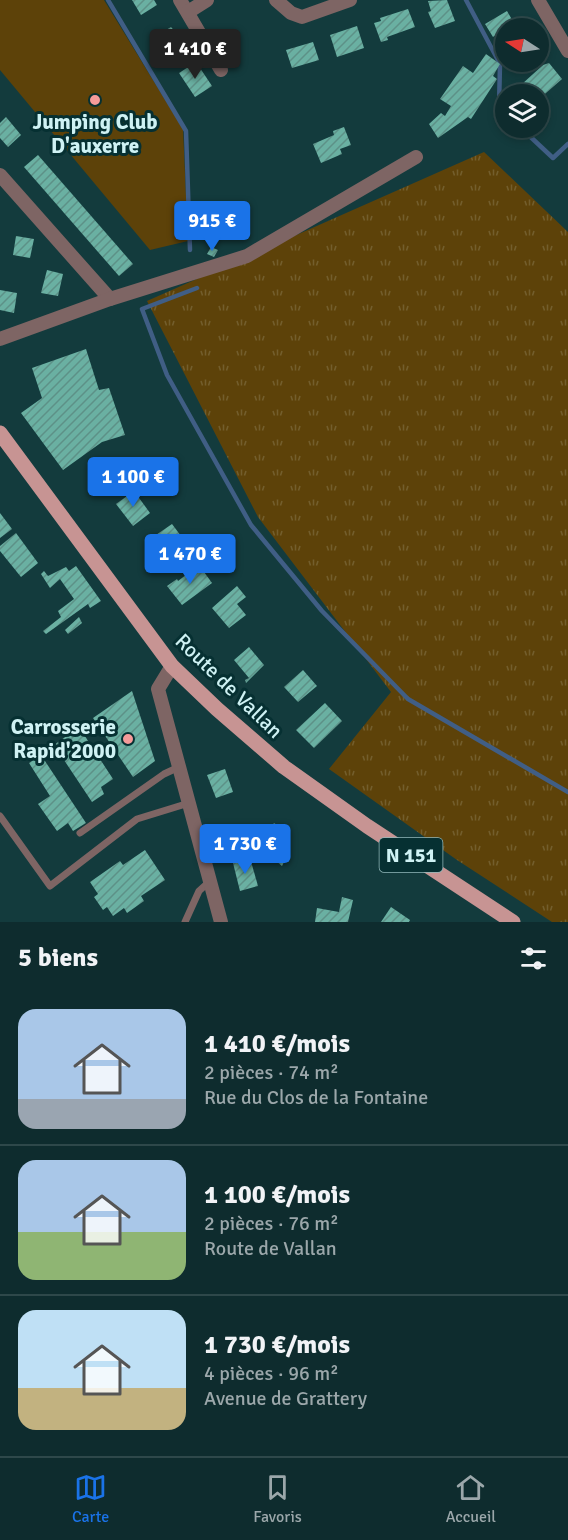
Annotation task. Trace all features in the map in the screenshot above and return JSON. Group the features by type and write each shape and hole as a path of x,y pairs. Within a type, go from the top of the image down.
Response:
{"main road":[{"name":"Route de Vallan","path":"0,432 172,666 250,739 311,786 513,922"}],"street":[{"path":"207,0 184,6 221,70"},
{"path":"276,0 291,13 302,17 350,0"},
{"path":"538,0 568,51"},
{"path":"0,339 110,299 247,256 416,157"},
{"path":"0,175 110,299"},
{"path":"172,666 158,689 221,922"}],"lane":[{"path":"80,833 164,774 179,767"},
{"path":"0,816 50,886 136,819 189,803"},
{"path":"185,922 199,891 210,881"}],"green space":[{"name":"Jumping Club D'auxerre","path":"0,0 104,0 183,129 188,241 150,250 0,70"},
{"path":"484,152 568,232 568,922 552,922 457,860 329,769 391,692 258,517 147,301"}],"building":[{"path":"132,0 154,0 157,5 141,15"},
{"path":"447,0 455,21 435,28 428,12 431,11 428,1"},
{"path":"408,9 415,27 387,37 388,40 381,42 374,23 381,21 380,18"},
{"path":"507,11 511,18 495,18"},
{"path":"495,18 495,36 493,37 485,24"},
{"path":"357,26 364,48 337,57 330,35"},
{"path":"171,27 186,45 166,57 153,38"},
{"path":"313,42 319,60 292,68 286,50"},
{"path":"486,54 495,60 495,72 493,76 497,79 471,119 468,117 438,138 429,124 441,113 445,116 451,106 440,99 463,66 473,73"},
{"path":"196,62 212,86 195,97 179,73"},
{"path":"549,63 562,79 549,90 549,84 522,84 535,72 549,72"},
{"path":"6,117 21,135 8,147 0,138 0,123"},
{"path":"344,127 351,145 340,149 342,154 321,163 313,144 334,135 333,131"},
{"path":"38,155 133,264 119,276 24,167"},
{"path":"16,236 34,239 30,258 13,255"},
{"path":"211,247 218,250 214,257 207,254"},
{"path":"47,270 63,274 58,296 41,293"},
{"path":"0,290 17,293 14,313 0,310"},
{"path":"86,349 99,390 109,388 125,435 102,442 63,470 21,413 42,398 32,368"},
{"path":"156,463 163,473 147,484 140,475"},
{"path":"134,491 150,513 133,526 116,504"},
{"path":"0,513 12,529 0,538"},
{"path":"172,524 187,544 168,557 155,538"},
{"path":"16,533 38,563 21,577 0,551 0,546"},
{"path":"199,546 204,553 194,561 188,554"},
{"path":"199,565 212,583 182,605 167,586 177,579 178,581"},
{"path":"76,566 101,601 90,608 88,604 46,634 43,631 61,617 58,611 74,599 60,579 50,588 41,574 44,571 48,576 66,567 69,571"},
{"path":"237,586 246,597 237,604 246,615 229,628 212,608"},
{"path":"79,617 82,623 68,634 65,630"},
{"path":"249,647 264,665 246,683 245,680 249,678 234,660"},
{"path":"303,670 317,686 298,702 284,687"},
{"name":"Carrosserie Rapid'2000","path":"132,691 155,761 133,777 93,718"},
{"path":"325,703 342,721 314,748 296,730"},
{"path":"79,727 113,779 101,787 104,794 92,802 54,745"},
{"path":"41,755 86,823 73,831 68,823 57,831 38,804 50,796 29,763"},
{"path":"225,769 233,792 216,798 207,775"},
{"path":"274,823 281,828 272,845 286,858 282,866 260,847"},
{"path":"145,850 165,880 141,896 144,901 127,913 124,908 113,916 107,907 103,910 94,897 98,894 90,882 120,861 123,865"},
{"path":"250,858 258,886 240,891 233,863"},
{"path":"342,897 353,900 348,922 315,922 317,908 339,912"},
{"path":"391,907 410,920 409,922 381,922"}],"waterway":[{"path":"108,0 186,131 190,250"},
{"path":"466,0 500,64 500,84"},
{"path":"532,138 553,158 568,144"},
{"path":"197,288 142,309 167,375 251,525 322,611 408,699 568,792"}],"place":[{"name":"Jumping Club D'auxerre","path":"95,100"},
{"name":"Carrosserie Rapid'2000","path":"128,739"}]}
